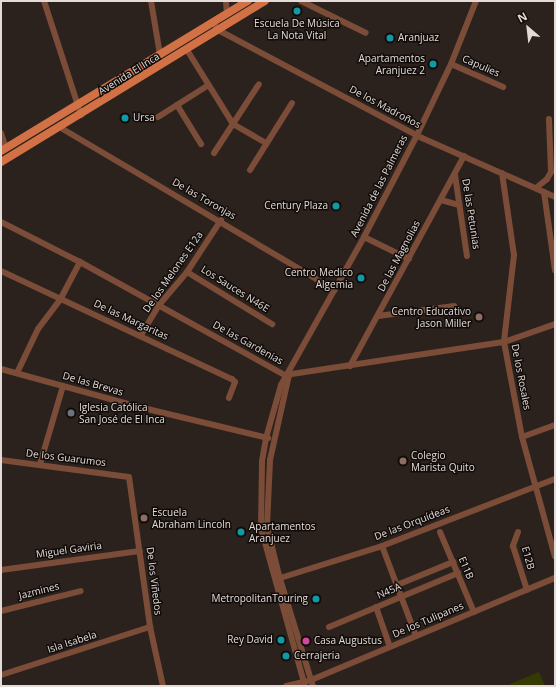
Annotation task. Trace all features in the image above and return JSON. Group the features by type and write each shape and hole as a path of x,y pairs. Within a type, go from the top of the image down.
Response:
{"main road":[{"name":"Avenida El Inca","path":"3,150 248,1"},
{"name":"Avenida El Inca","path":"1,162 61,128 265,1"}],"street":[{"path":"44,1 76,106 81,115"},
{"path":"151,1 160,55"},
{"path":"226,1 227,14"},
{"path":"301,1 366,33"},
{"name":"Avenida de las Palmeras","path":"304,684 261,528 262,462 266,438 281,385 289,375 336,290 417,135 451,64 476,1"},
{"path":"213,22 218,30"},
{"name":"De los Madroños","path":"218,30 417,135 555,197"},
{"path":"187,50 207,86 233,124 266,143"},
{"name":"Capulies","path":"451,64 503,87"},
{"path":"214,153 259,84"},
{"path":"158,117 207,86"},
{"path":"250,170 292,103"},
{"path":"177,105 201,144"},
{"path":"536,188 547,179 551,172 549,119"},
{"name":"De las Toronjas","path":"61,128 221,220 336,290"},
{"path":"1,133 3,150"},
{"name":"De las Magnolias","path":"350,366 464,156"},
{"name":"De los Rosales","path":"502,173 514,256 504,342 522,437 534,487 555,557"},
{"name":"De las Petunias","path":"455,175 467,256"},
{"path":"544,192 555,270"},
{"path":"441,200 459,205"},
{"name":"De los Melones E12a","path":"142,335 159,305 188,272 221,220"},
{"name":"De las Gardenias","path":"1,222 80,262 268,367 289,375 504,342 555,324"},
{"path":"364,237 409,259"},
{"path":"17,373 38,329 61,298 80,262"},
{"name":"De las Margaritas","path":"1,271 142,335 234,380 229,398"},
{"name":"Los Sauces N46E","path":"188,272 272,324"},
{"path":"378,316 454,306"},
{"name":"De las Brevas","path":"1,369 274,439"},
{"name":"Avenida de las Palmeras","path":"289,375 284,405 274,439 270,460 267,527 276,579 312,683"},
{"path":"40,464 63,386"},
{"path":"522,437 555,425"},
{"name":"De los Guarumos","path":"1,460 129,477"},
{"name":"De los Viñedos","path":"129,477 150,627 163,686"},
{"name":"De las Orquídeas","path":"276,579 382,546 555,479"},
{"name":"E11B","path":"440,532 474,612"},
{"name":"E12B","path":"518,532 513,546 527,590"},
{"path":"382,546 416,636"},
{"name":"Miguel Gaviria","path":"1,570 140,551"},
{"path":"397,585 453,562"},
{"name":"N45A","path":"329,627 458,573"},
{"name":"De los Tulipanes","path":"286,686 312,683 390,647 555,578"},
{"name":"Jazmines","path":"1,611 81,591"},
{"path":"376,607 390,647"},
{"name":"Isla Isabela","path":"1,675 150,627"}],"green space":[{"path":"539,672 545,686 511,686 510,684"}],"place":[{"name":"Escuela De Música La Nota Vital","path":"297,11"},
{"name":"Aranjuaz","path":"390,38"},
{"name":"Apartamentos Aranjuez 2","path":"433,64"},
{"name":"Ursa","path":"125,118"},
{"name":"Century Plaza","path":"336,206"},
{"name":"Centro Medico Algemia","path":"361,278"},
{"name":"Centro Educativo Jason Miller","path":"479,317"},
{"name":"Iglesia Católica San José de El Inca","path":"71,413"},
{"name":"Colegio Marista Quito","path":"403,461"},
{"name":"Escuela Abraham Lincoln","path":"144,518"},
{"name":"Apartamentos Aranjuez","path":"241,532"},
{"name":"MetropolitanTouring","path":"316,599"},
{"name":"Rey David","path":"281,640"},
{"name":"Casa Augustus","path":"306,641"},
{"name":"Cerrajeria","path":"286,656"}]}
